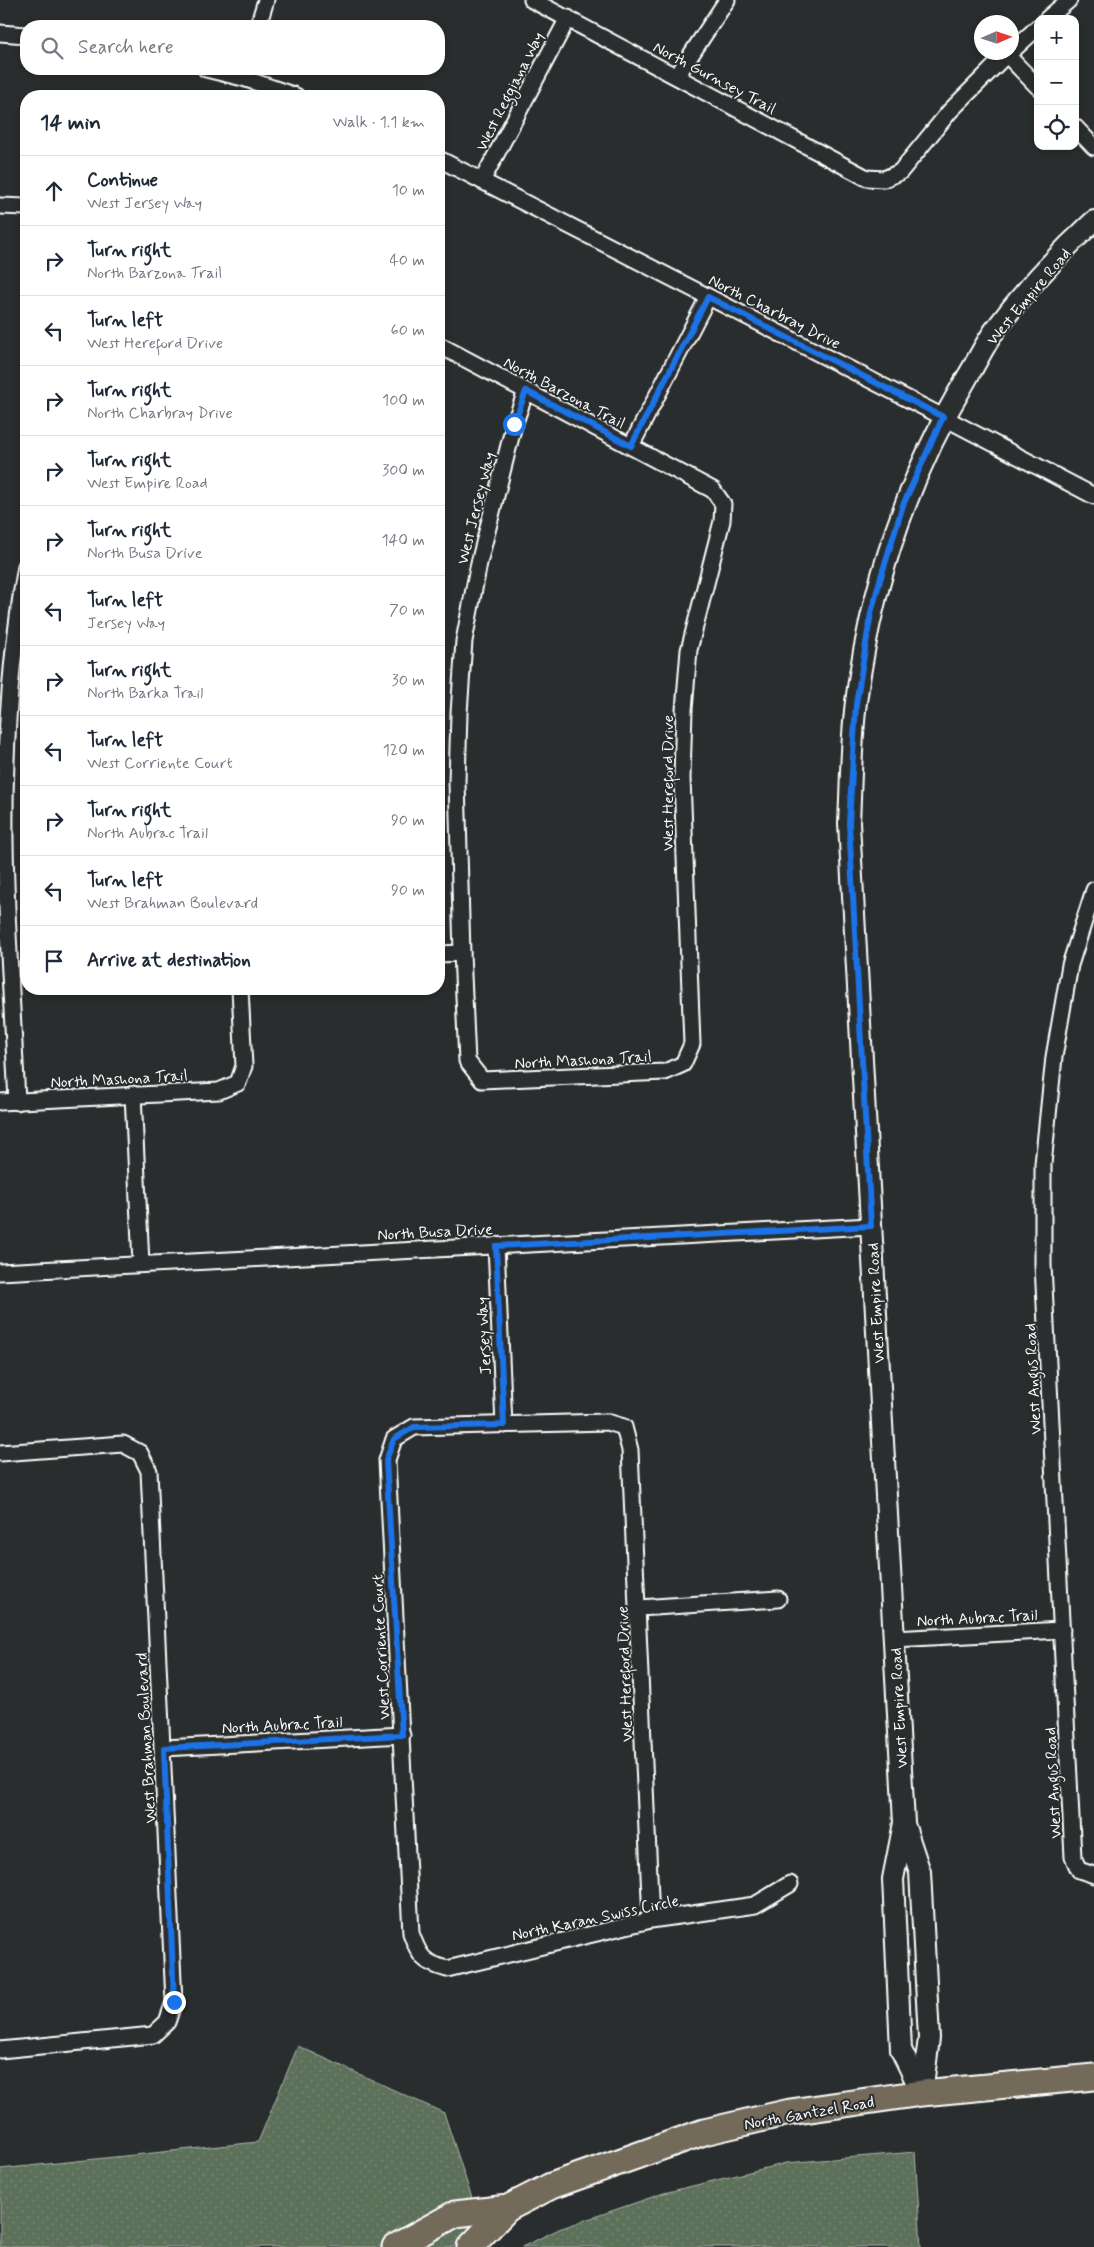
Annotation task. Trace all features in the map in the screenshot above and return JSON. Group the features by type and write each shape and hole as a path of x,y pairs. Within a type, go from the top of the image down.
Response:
{"main road":[{"name":"North Gantzel Road","path":"470,2247 508,2208 559,2183 704,2132 790,2112 922,2094 1094,2077"},
{"name":"North Gantzel Road","path":"395,2247 455,2214 508,2208"}],"street":[{"path":"260,20 266,0"},
{"name":"North Gurnsey Trail","path":"532,0 867,178 884,179 900,172 950,111 1002,60"},
{"path":"676,76 727,0"},
{"path":"1052,15 1069,0"},
{"name":"West Reggiana Way","path":"482,181 568,18"},
{"path":"1019,44 1034,31"},
{"path":"0,33 20,35"},
{"path":"1015,60 1034,82"},
{"path":"247,75 282,90"},
{"path":"1079,131 1094,147"},
{"name":"North Charbray Drive","path":"445,162 1094,496"},
{"path":"0,206 20,208"},
{"name":"West Empire Road","path":"922,2094 901,2050 893,1879 904,1823 849,823 856,704 871,613 903,505 943,417 995,331 1036,280 1094,221"},
{"path":"631,446 708,297"},
{"name":"North Barzona Trail","path":"445,348 713,490 723,504"},
{"name":"West Jersey Way","path":"482,1080 467,1062 457,782 459,713 464,641 479,563 514,424 526,391"},
{"name":"West Hereford Drive","path":"684,1064 692,1044 682,778 684,710 689,650 722,521 723,504"},
{"path":"17,1102 5,840 8,701 15,627 20,599"},
{"name":"West Angus Road","path":"1094,890 1070,964 1054,1057 1043,1164 1043,1265 1073,1857 1079,1870 1094,1875"},
{"path":"445,954 462,953"},
{"name":"North Mashona Trail","path":"0,1102 219,1091 238,1083 244,1066 240,995"},
{"name":"North Mashona Trail","path":"482,1080 665,1072 684,1064"},
{"path":"133,1094 141,1264"},
{"name":"North Busa Drive","path":"0,1272 871,1226"},
{"name":"Jersey Way","path":"496,1246 504,1425"},
{"name":"West Hereford Drive","path":"504,1425 607,1422 624,1427 630,1450 639,1608 651,1920"},
{"name":"West Corriente Court","path":"432,1966 419,1955 411,1933 386,1460 394,1439 414,1427 504,1425"},
{"name":"West Brahman Boulevard","path":"0,1453 123,1444 140,1453 149,1472 164,1748 174,2002 167,2022 153,2035 0,2050"},
{"path":"639,1608 778,1599"},
{"name":"North Aubrac Trail","path":"894,1639 1062,1630"},
{"name":"North Aubrac Trail","path":"164,1748 402,1735"},
{"name":"West Empire Road","path":"904,1823 920,1872 929,2038 922,2094"},
{"name":"North Karan Swiss Circle","path":"432,1966 447,1969 651,1920 755,1905 790,1884"}],"green space":[{"path":"298,2046 444,2113 488,2247 0,2247 0,2169 258,2142"},
{"path":"915,2152 921,2247 522,2247 559,2229 664,2193 786,2163"}],"route":[{"path":"174,2002 164,1748 402,1735 386,1460 394,1439 414,1427 504,1425 496,1246 871,1226 849,823 856,704 871,613 880,580 903,505 943,417 708,297 631,446 526,391 514,424"}]}
